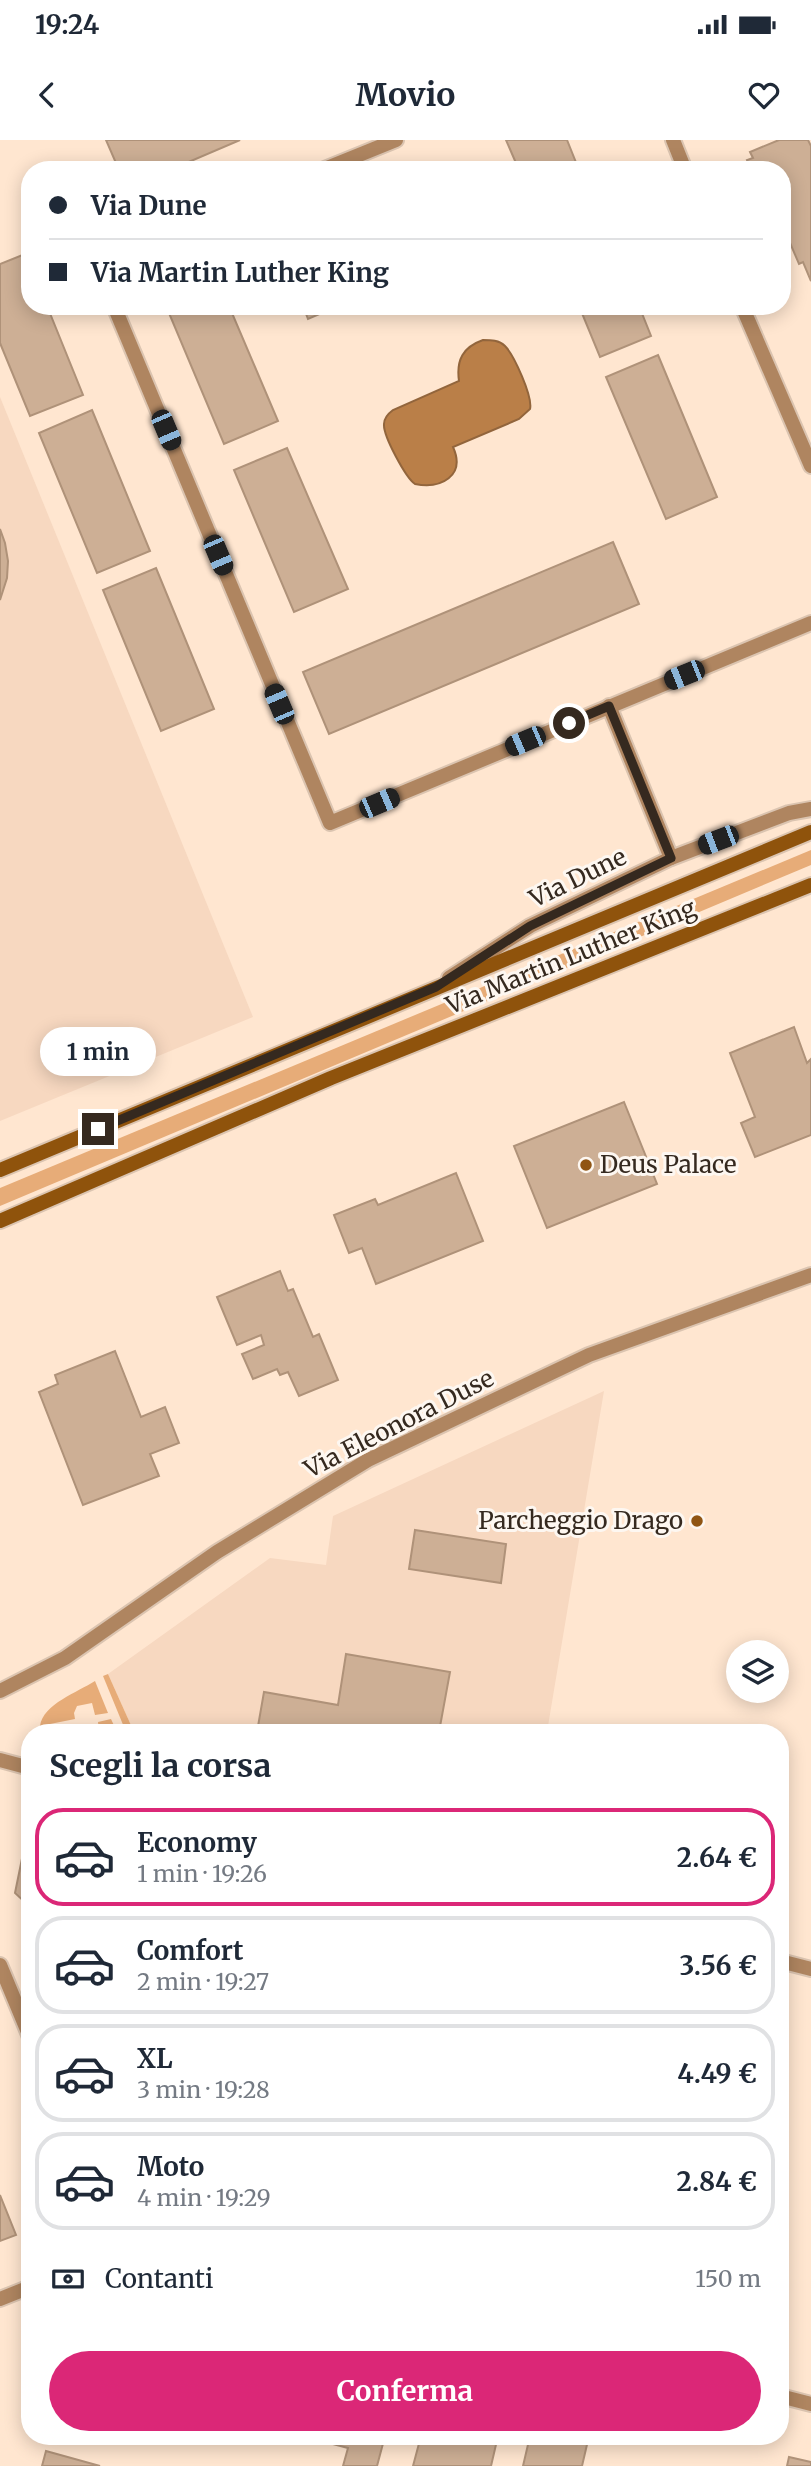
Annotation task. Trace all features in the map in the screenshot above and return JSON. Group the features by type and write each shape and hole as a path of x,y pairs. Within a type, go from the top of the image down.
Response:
{"main road":[{"name":"Via Martin Luther King","path":"0,1170 811,832"},
{"name":"Via Martin Luther King","path":"0,1221 331,1078 811,885"}],"street":[{"path":"344,161 396,140"},
{"path":"673,140 681,161"},
{"path":"118,315 330,823 811,623"},
{"path":"746,315 811,466"},
{"path":"609,706 671,858"},
{"name":"Via Dune","path":"436,987 530,926 671,858 789,813 811,809"},
{"name":"Via Eleonora Duse","path":"0,1691 65,1658 217,1552 368,1460 589,1355 811,1275"},
{"path":"0,1760 21,1766"},
{"path":"789,1963 811,1969"},
{"path":"0,1965 21,2015"},
{"path":"0,2300 21,2291"},
{"path":"789,2398 811,2404"}],"shaded area":[{"path":"483,340 500,343 509,351 526,386 530,409 519,419 453,447 456,466 449,478 434,484 415,484 406,474 391,447 385,430 385,419 393,410 459,381 462,355 470,346"},
{"path":"0,397 253,1017 0,1121"},
{"path":"811,850 811,865 0,1206 0,1188"},
{"path":"604,1391 548,1724 130,1724 108,1674 270,1558 326,1565 333,1516"},
{"path":"108,1674 130,1724 123,1724 103,1676"},
{"path":"95,1681 108,1713 95,1715 92,1703 77,1706 75,1719 41,1724 47,1711"},
{"path":"111,1719 113,1724 98,1724"}],"building":[{"path":"106,140 240,140 191,161 115,161"},
{"path":"506,140 567,140 575,161 515,161"},
{"path":"779,140 808,140 811,146 811,281 803,262 799,264 791,245 791,161 747,161 753,158 750,152"},
{"path":"21,256 21,315 51,315 83,395 30,416 0,343 0,264"},
{"path":"170,315 233,315 278,421 224,444"},
{"path":"583,315 643,315 651,336 600,357"},
{"path":"658,355 717,497 666,519 606,377"},
{"path":"92,410 150,551 97,573 39,433"},
{"path":"287,448 348,589 294,612 234,470"},
{"path":"0,529 8,561 7,578 0,600"},
{"path":"613,542 639,604 329,734 303,672"},
{"path":"156,568 214,709 161,731 103,590"},
{"path":"794,1027 807,1063 811,1059 811,1135 755,1157 741,1123 755,1117 730,1053"},
{"name":"Deus Palace","path":"624,1102 657,1184 547,1228 514,1146"},
{"path":"456,1173 483,1241 376,1284 362,1248 349,1253 334,1215 375,1199 378,1205"},
{"path":"280,1271 288,1291 293,1289 313,1337 319,1334 338,1380 299,1396 288,1372 280,1375 277,1369 253,1379 242,1354 264,1345 261,1335 237,1345 217,1297"},
{"path":"115,1351 141,1417 165,1407 179,1443 150,1454 159,1476 83,1505 39,1392 58,1384 55,1375"},
{"path":"415,1530 506,1544 501,1583 409,1569"},
{"path":"346,1654 450,1672 440,1724 258,1724 264,1692 338,1705"},
{"path":"21,1864 21,1899 15,1893"},
{"path":"0,2195 16,2235 0,2241"},
{"path":"337,2445 383,2445 377,2466 343,2466 348,2448"},
{"path":"419,2445 496,2445 491,2466 413,2466"},
{"path":"528,2445 587,2445 582,2466 523,2466"},
{"path":"46,2451 100,2466 42,2466"},
{"path":"789,2457 811,2462 811,2466 787,2466"}],"place":[{"name":"Deus Palace","path":"586,1165"},
{"name":"Parcheggio Drago","path":"697,1521"}],"route":[{"path":"98,1129 436,987 530,926 671,858 609,706 569,723"}]}
